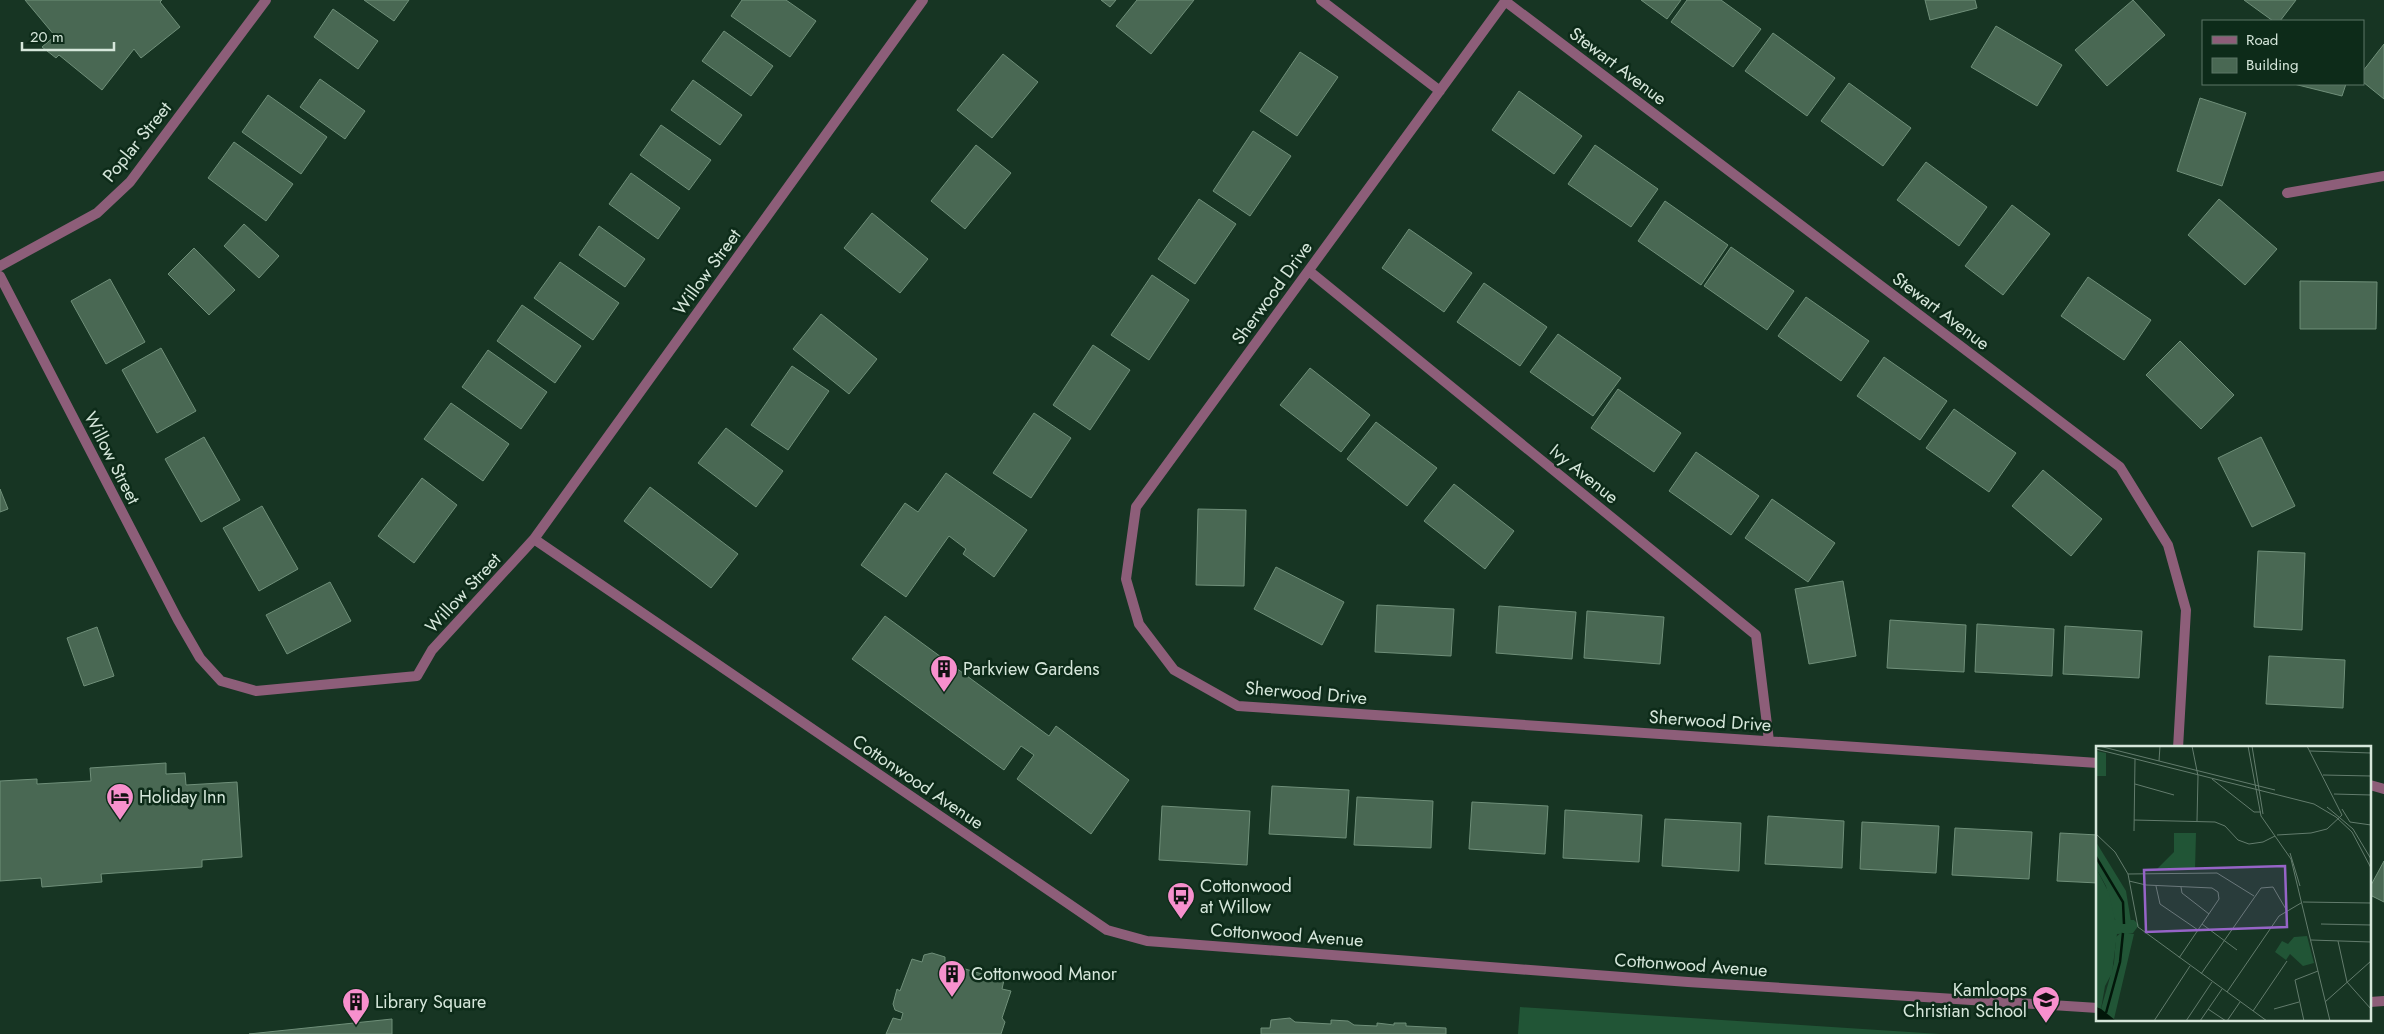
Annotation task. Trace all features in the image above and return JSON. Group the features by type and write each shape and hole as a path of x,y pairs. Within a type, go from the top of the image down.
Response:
{"street":[{"name":"Poplar Street","path":"0,266 97,212 130,182 266,0"},
{"name":"Willow Street","path":"0,276 178,620 200,658 221,681 256,691 417,676 432,650 534,540 923,0"},
{"path":"1321,0 1440,92"},
{"name":"Sherwood Drive","path":"1506,0 1136,507 1126,579 1139,624 1174,670 1238,706 2096,763"},
{"name":"Stewart Avenue","path":"1506,0 2120,467 2168,545 2186,610 2178,746"},
{"path":"2287,193 2384,176"},
{"name":"Ivy Avenue","path":"1308,271 1756,635 1770,741"},
{"name":"Cottonwood Avenue","path":"534,540 1106,930 1147,941 1688,982 2096,1008"}],"green space":[{"path":"1520,1007 1940,1034 1518,1034"}],"building":[{"path":"25,0 162,0 160,2 180,27 141,58 134,49 102,90 59,55 56,58 42,47 55,36"},
{"path":"364,0 409,0 394,21"},
{"path":"742,0 786,0 816,21 790,57 731,16"},
{"path":"1101,0 1116,0 1110,7"},
{"path":"1137,0 1194,0 1151,54 1116,26"},
{"path":"1641,0 1681,0 1667,19"},
{"path":"1687,0 1721,0 1761,29 1733,67 1671,22"},
{"path":"1925,0 1975,0 1977,8 1930,20"},
{"path":"2133,0 2165,35 2107,86 2075,50"},
{"path":"2244,0 2296,0 2281,20 2272,20"},
{"path":"333,9 378,41 358,69 314,37"},
{"path":"1996,26 2062,65 2037,106 1971,67"},
{"path":"724,31 773,66 751,96 702,61"},
{"path":"1773,33 1835,78 1807,116 1745,71"},
{"path":"2384,44 2384,99 2364,83 2364,70"},
{"path":"1300,52 1338,77 1297,136 1260,111"},
{"path":"1003,54 1038,82 992,138 957,110"},
{"path":"320,79 365,111 345,139 300,107"},
{"path":"693,80 742,115 720,145 671,110"},
{"path":"1849,83 1911,128 1883,166 1821,121"},
{"path":"2298,85 2346,85 2342,96"},
{"path":"1519,91 1582,136 1554,174 1492,130"},
{"path":"268,95 327,137 301,174 242,132"},
{"path":"2200,98 2246,113 2222,186 2177,171"},
{"path":"661,125 711,160 689,190 640,155"},
{"path":"1253,131 1291,156 1250,216 1213,191"},
{"path":"234,142 293,184 266,221 208,178"},
{"path":"976,145 1011,173 965,229 931,201"},
{"path":"1595,145 1658,189 1631,227 1568,184"},
{"path":"1926,162 1987,207 1959,246 1897,200"},
{"path":"631,173 680,208 658,239 609,204"},
{"path":"1199,199 1236,224 1195,284 1158,259"},
{"path":"2219,199 2277,249 2245,285 2188,235"},
{"path":"1665,201 1728,245 1701,285 1638,241"},
{"path":"2012,205 2050,234 2003,295 1965,266"},
{"path":"872,213 928,259 900,293 844,248"},
{"path":"244,224 279,256 259,278 224,246"},
{"path":"599,226 645,259 625,287 579,255"},
{"path":"1409,229 1472,273 1444,312 1382,268"},
{"path":"1731,247 1794,291 1767,330 1704,286"},
{"path":"194,248 235,290 209,315 168,274"},
{"path":"560,262 619,303 593,340 534,298"},
{"path":"1152,275 1189,300 1149,360 1111,335"},
{"path":"2088,277 2151,320 2124,360 2061,316"},
{"path":"110,279 145,342 106,364 71,301"},
{"path":"2300,281 2377,282 2376,329 2300,329"},
{"path":"1484,283 1547,327 1520,366 1457,322"},
{"path":"1806,297 1869,341 1841,381 1778,336"},
{"path":"522,305 581,346 555,383 497,341"},
{"path":"821,314 877,359 849,394 793,349"},
{"path":"1558,334 1621,378 1593,416 1530,372"},
{"path":"2180,341 2234,395 2201,429 2146,375"},
{"path":"1093,345 1130,370 1090,430 1053,405"},
{"path":"161,348 196,411 157,433 122,370"},
{"path":"488,350 547,392 521,429 462,387"},
{"path":"1884,357 1947,401 1920,440 1857,396"},
{"path":"792,366 829,391 788,450 751,425"},
{"path":"1310,368 1370,415 1341,452 1280,405"},
{"path":"1618,389 1681,433 1654,472 1591,428"},
{"path":"451,403 509,444 483,481 424,439"},
{"path":"1954,409 2016,453 1989,492 1926,448"},
{"path":"1034,413 1071,438 1031,498 993,473"},
{"path":"1376,422 1437,468 1407,506 1347,459"},
{"path":"726,428 783,471 756,507 698,463"},
{"path":"204,437 240,500 201,522 165,459"},
{"path":"2261,437 2295,506 2252,527 2218,458"},
{"path":"1696,452 1759,496 1731,535 1669,491"},
{"path":"2043,470 2102,519 2071,556 2012,506"},
{"path":"946,473 1027,530 994,577 963,554 966,549 949,536 906,597 861,565 905,503 918,512"},
{"path":"422,478 457,505 414,563 378,536"},
{"path":"1454,484 1514,531 1485,569 1424,521"},
{"path":"650,487 738,554 711,588 624,521"},
{"path":"0,489 8,509 0,512"},
{"path":"1772,499 1835,543 1808,582 1745,538"},
{"path":"262,506 298,569 259,591 223,528"},
{"path":"1198,509 1246,510 1244,586 1196,585"},
{"path":"2258,551 2305,553 2302,630 2254,627"},
{"path":"1276,567 1344,602 1322,645 1254,609"},
{"path":"1843,581 1856,656 1809,664 1795,589"},
{"path":"330,582 351,621 287,654 266,615"},
{"path":"1377,605 1454,609 1451,656 1375,652"},
{"path":"1499,606 1576,612 1572,659 1496,653"},
{"path":"1587,611 1664,617 1660,664 1584,658"},
{"name":"Parkview Gardens","path":"885,616 1049,736 1056,726 1129,780 1091,834 1017,779 1034,755 1021,746 1004,770 852,659"},
{"path":"1890,620 1966,625 1964,672 1887,668"},
{"path":"1977,624 2054,629 2052,676 1975,672"},
{"path":"2065,626 2142,631 2139,678 2063,674"},
{"path":"97,627 114,676 84,686 67,638"},
{"path":"2269,656 2345,660 2343,708 2266,704"},
{"name":"Holiday Inn","path":"166,763 166,774 185,773 186,785 237,782 242,857 202,860 202,867 101,874 102,882 42,887 41,878 0,881 0,781 37,779 37,784 91,781 90,768"},
{"path":"1272,786 1349,790 1346,838 1269,834"},
{"path":"1357,797 1433,801 1431,848 1354,845"},
{"path":"1472,802 1548,806 1545,854 1469,849"},
{"path":"1162,806 1250,811 1247,865 1159,860"},
{"path":"1565,810 1642,815 1639,862 1563,858"},
{"path":"1768,816 1844,821 1842,868 1765,864"},
{"path":"1665,819 1741,823 1739,871 1662,866"},
{"path":"1862,822 1939,826 1936,873 1860,869"},
{"path":"1955,828 2032,832 2029,879 1952,875"},
{"path":"2060,833 2096,835 2096,883 2057,881"},
{"path":"2384,861 2384,902 2372,896 2372,883"},
{"name":"Cottonwood Manor","path":"932,953 945,957 945,963 982,974 986,972 1000,976 999,979 1004,980 1002,989 1011,991 1002,1018 1005,1022 1001,1034 886,1034 893,1018 901,1020 903,1013 895,1010 893,1004 897,989 900,991 912,959 922,962 924,955"},
{"path":"1290,1018 1295,1022 1331,1024 1331,1020 1348,1021 1354,1025 1377,1026 1377,1023 1394,1025 1394,1023 1406,1023 1406,1026 1446,1028 1446,1034 1261,1034 1261,1028 1270,1028 1271,1020"},
{"name":"Library Square","path":"392,1019 392,1034 249,1034"}],"place":[{"name":"Parkview Gardens","path":"944,693"},
{"name":"Holiday Inn","path":"120,821"},
{"name":"Cottonwood at Willow","path":"1181,920"},
{"name":"Cottonwood Manor","path":"952,998"},
{"name":"Kamloops Christian School","path":"2046,1024"},
{"name":"Library Square","path":"356,1026"}]}
